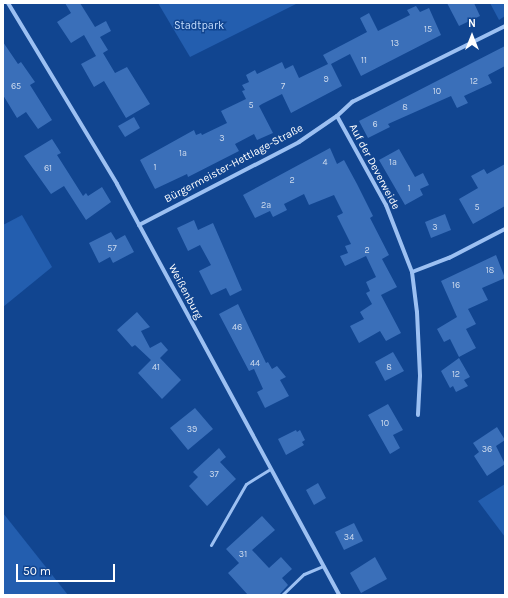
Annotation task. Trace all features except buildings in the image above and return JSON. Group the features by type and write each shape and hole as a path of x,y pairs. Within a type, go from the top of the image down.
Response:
{"street":[{"name":"Weißenburg","path":"8,3 118,184 339,595"},
{"name":"Bürgermeister-Hettlage-Straße","path":"139,225 299,142 337,116 352,102 505,26"},
{"name":"Auf der Deverweide","path":"337,116 386,206 412,272 419,368 418,415"},
{"path":"412,272 449,258 505,229"}],"lane":[{"path":"211,545 246,484 270,469"},
{"path":"282,595 304,574 323,566"}],"green space":[{"name":"Stadtpark","path":"158,3 298,3 190,57"},
{"path":"490,3 505,3 505,16 499,20"},
{"path":"22,215 52,267 3,307 3,225"},
{"path":"505,484 505,537 478,501"},
{"path":"3,513 68,595 3,595"}]}
